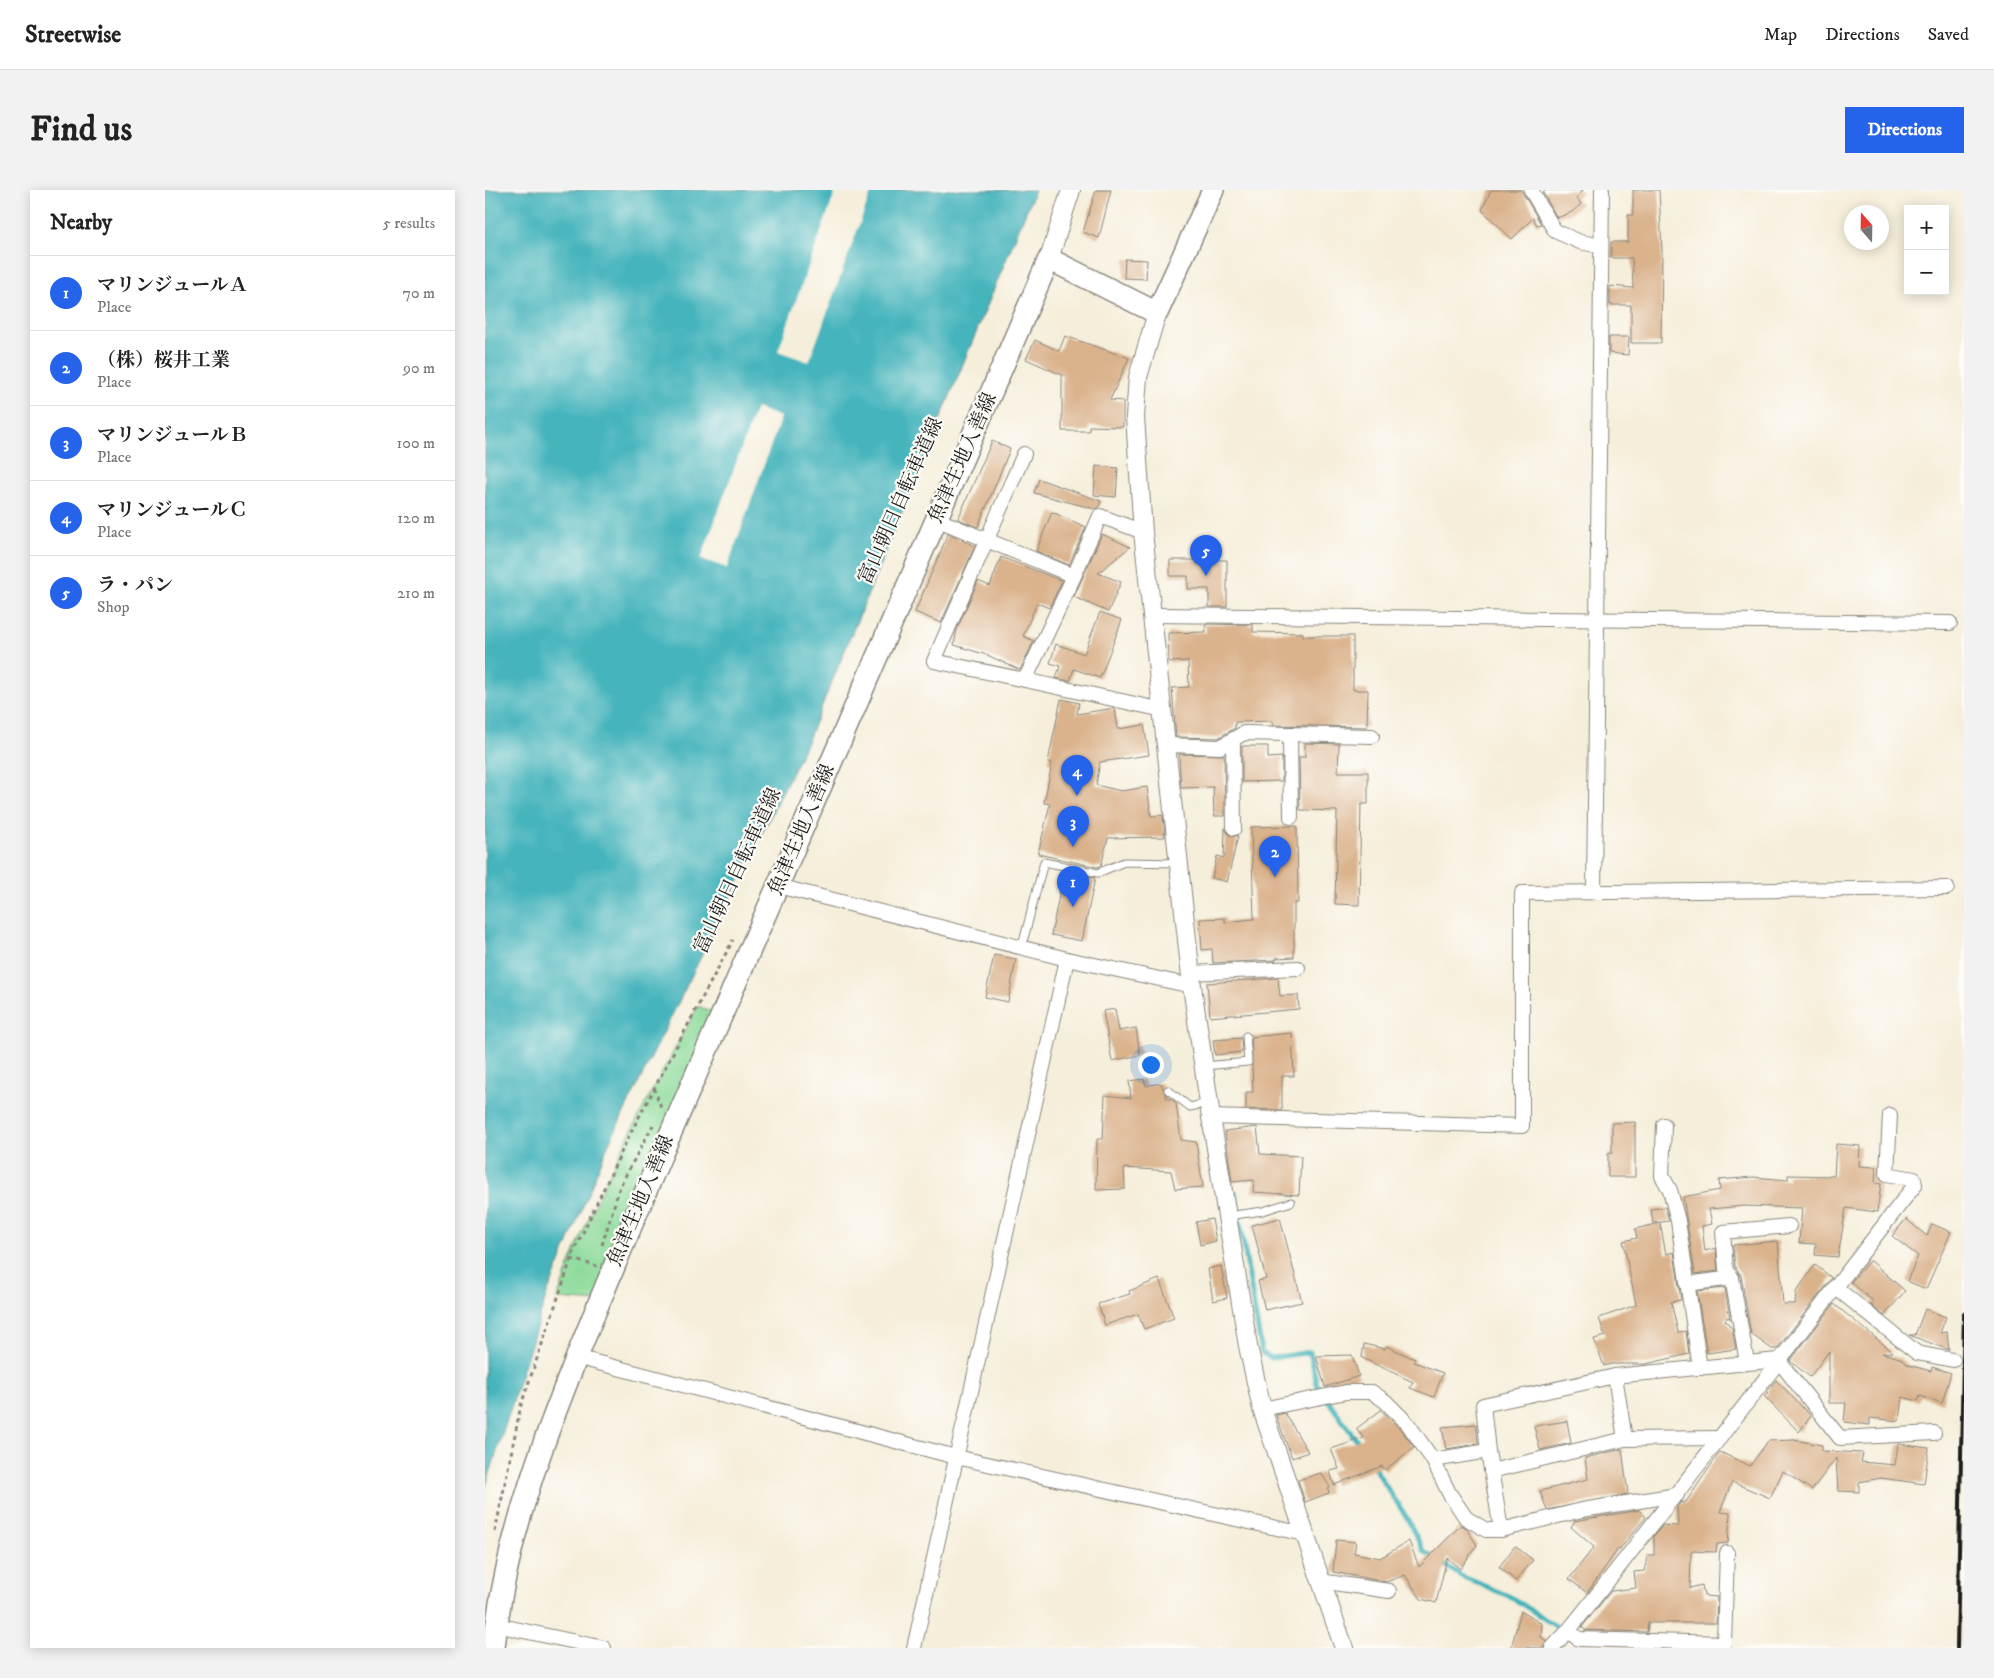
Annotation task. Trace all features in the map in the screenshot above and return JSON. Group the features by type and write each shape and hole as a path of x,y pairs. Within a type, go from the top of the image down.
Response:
{"main road":[{"path":"1049,260 1157,313 1213,190"},
{"name":"魚津生地入善線","path":"494,1648 496,1625 514,1540 541,1450 577,1357 699,1063 778,886 1049,260"}],"street":[{"path":"1049,260 1071,190"},
{"path":"1531,190 1555,231 1580,242 1601,246"},
{"path":"1594,892 1602,190"},
{"path":"1157,313 1138,377 1136,407 1143,532 1168,745 1191,979 1209,1110 1248,1346 1262,1409 1303,1534 1344,1648"},
{"path":"1024,454 934,661 1163,710"},
{"path":"1025,680 1100,516 1143,532"},
{"path":"936,519 1074,576"},
{"path":"1152,615 1950,623"},
{"path":"1168,745 1219,747 1233,741 1244,733 1372,736"},
{"path":"1290,734 1291,817"},
{"path":"1233,741 1234,828"},
{"path":"778,886 1022,946 1067,959 1191,979 1298,968"},
{"path":"1209,1110 1523,1126 1522,893 1947,888"},
{"path":"914,1648 1067,959"},
{"path":"1552,1648 1568,1631 1677,1494 1777,1360 1915,1186 1914,1179 1887,1174 1890,1115"},
{"path":"1664,1125 1662,1176 1670,1190 1678,1221 1700,1368"},
{"path":"1747,1362 1732,1278 1726,1269 1723,1232 1789,1226"},
{"path":"1687,1284 1732,1278"},
{"path":"1835,1287 1917,1353 1953,1360"},
{"path":"577,1357 955,1457 1303,1534"},
{"path":"1501,1530 1488,1451 1483,1405 1615,1376 1777,1360"},
{"path":"1777,1360 1840,1438 1934,1433"},
{"path":"1615,1376 1625,1439"},
{"path":"1262,1409 1347,1392 1371,1392 1385,1401 1408,1424 1433,1460 1449,1493 1466,1518 1486,1530 1501,1530 1582,1510 1677,1494"},
{"path":"1491,1471 1625,1439 1720,1438"},
{"path":"1433,1460 1488,1451"},
{"path":"1568,1631 1579,1639 1724,1642 1727,1554"},
{"path":"1320,1581 1389,1591"},
{"path":"496,1625 604,1648"}],"lane":[{"path":"1022,946 1043,862 1098,873 1124,862 1180,864"},
{"path":"1203,1066 1248,1062 1246,1036"},
{"path":"1168,1090 1190,1106 1209,1110"},
{"path":"1227,1216 1263,1211 1291,1202"}],"path":[{"name":"富山朝日自転車道線","path":"495,1536 521,1405 571,1259 630,1134 737,932"},
{"path":"654,1088 662,1112"},
{"path":"601,1249 620,1186 647,1134 657,1119"},
{"path":"571,1259 597,1266 599,1258"}],"green space":[{"path":"698,1006 721,1015 599,1302 557,1299 587,1223 621,1149"}],"water":[{"path":"485,190 1035,190 807,742 609,1143 547,1294 485,1489"}],"pier":[{"path":"836,190 872,190 809,362 778,351"},
{"path":"756,408 781,417 727,568 701,559"}],"building":[{"path":"1096,190 1111,190 1099,238 1083,232"},
{"path":"1491,190 1521,190 1541,224 1537,225 1533,218 1512,239 1482,210"},
{"path":"1546,190 1583,190 1577,198 1581,204 1572,212 1557,218 1543,193"},
{"path":"1633,190 1659,190 1662,250 1661,343 1631,343 1631,305 1610,305 1610,286 1633,288 1632,258 1611,258 1611,242 1628,242 1628,215 1633,215"},
{"path":"1125,259 1147,260 1146,279 1124,278"},
{"path":"1065,336 1129,358 1110,400 1123,401 1123,427 1089,426 1089,431 1062,431 1062,375 1026,359 1035,340 1059,351"},
{"path":"1609,337 1629,337 1628,355 1609,353"},
{"path":"992,441 1010,449 978,527 958,519"},
{"path":"1096,466 1118,468 1116,497 1094,495"},
{"path":"1039,479 1101,501 1099,507 1095,509 1034,493"},
{"path":"1052,512 1086,527 1069,565 1036,551"},
{"path":"948,534 975,546 941,623 915,612"},
{"path":"1102,534 1130,547 1098,573 1121,582 1108,612 1074,597"},
{"path":"1001,557 1062,581 1049,608 1037,603 1023,636 1034,641 1020,670 987,655 954,645 957,629 978,581 990,586"},
{"path":"1170,560 1227,560 1227,607 1209,607 1209,589 1188,589 1188,576 1170,576"},
{"path":"1100,612 1122,620 1100,678 1074,669 1070,681 1056,678 1060,666 1050,663 1056,644 1084,654"},
{"path":"1205,625 1253,625 1253,632 1303,633 1303,636 1353,636 1353,690 1368,690 1367,727 1273,725 1273,721 1235,722 1235,728 1218,738 1176,737 1172,688 1189,687 1188,661 1169,662 1168,633 1206,632"},
{"path":"1061,699 1079,703 1077,714 1115,708 1118,729 1144,725 1149,755 1100,762 1096,785 1121,791 1147,787 1151,816 1163,815 1165,837 1108,838 1101,866 1097,867 1038,854 1050,804 1044,803 1052,763 1048,762"},
{"path":"1305,743 1339,744 1338,772 1368,772 1368,804 1361,804 1359,905 1335,904 1337,811 1300,810 1299,757 1305,757"},
{"path":"1242,746 1268,746 1268,758 1282,757 1282,781 1242,782"},
{"path":"1179,754 1224,755 1225,816 1214,816 1213,787 1181,788"},
{"path":"1297,826 1298,903 1294,903 1294,957 1276,958 1276,960 1213,963 1212,949 1202,950 1200,919 1225,918 1225,922 1254,919 1251,827"},
{"path":"1225,828 1229,835 1238,836 1227,882 1212,878 1217,856 1224,858"},
{"path":"1064,871 1095,878 1082,941 1051,935"},
{"path":"994,955 1016,959 1008,1002 985,997"},
{"path":"1278,978 1280,996 1298,995 1299,1009 1210,1017 1207,983"},
{"path":"1115,1009 1119,1031 1136,1028 1140,1055 1112,1061 1103,1011"},
{"path":"1292,1033 1294,1076 1282,1076 1282,1110 1246,1109 1246,1092 1253,1092 1251,1037"},
{"path":"1241,1038 1242,1052 1215,1055 1213,1040"},
{"path":"1144,1079 1146,1086 1161,1083 1167,1099 1171,1099 1176,1103 1181,1140 1196,1142 1203,1187 1175,1189 1171,1171 1124,1168 1125,1189 1096,1190 1097,1139 1103,1139 1105,1095 1131,1098 1129,1081"},
{"path":"1635,1122 1635,1177 1608,1177 1608,1154 1612,1153 1612,1123"},
{"path":"1257,1127 1260,1154 1301,1156 1299,1195 1253,1192 1254,1180 1232,1182 1225,1131"},
{"path":"1836,1144 1860,1146 1859,1166 1876,1167 1875,1183 1881,1184 1877,1212 1846,1208 1838,1257 1815,1255 1816,1244 1799,1243 1802,1208 1744,1206 1709,1209 1712,1224 1702,1226 1705,1251 1716,1248 1718,1271 1695,1274 1683,1197 1720,1190 1719,1180 1753,1177 1788,1180 1788,1175 1834,1176"},
{"path":"1665,1207 1669,1221 1653,1223 1651,1209"},
{"path":"1280,1218 1302,1302 1265,1310 1258,1281 1266,1279 1252,1225"},
{"path":"1212,1219 1216,1241 1200,1245 1196,1222"},
{"path":"1906,1219 1927,1236 1932,1224 1951,1232 1926,1289 1907,1281 1918,1256 1892,1236"},
{"path":"1660,1223 1666,1254 1674,1252 1681,1300 1671,1302 1678,1332 1686,1331 1689,1354 1646,1364 1611,1364 1604,1366 1594,1339 1605,1336 1599,1318 1636,1305 1623,1241 1637,1238 1635,1229"},
{"path":"1778,1241 1783,1304 1795,1304 1796,1292 1815,1265 1832,1278 1777,1349 1772,1349 1751,1334 1741,1276 1735,1266 1733,1245"},
{"path":"1870,1260 1905,1291 1884,1316 1871,1305 1874,1302 1851,1282"},
{"path":"1221,1266 1227,1298 1213,1301 1208,1269"},
{"path":"1159,1279 1174,1318 1144,1329 1138,1314 1105,1325 1098,1304 1130,1294 1129,1291"},
{"path":"1725,1288 1730,1319 1728,1317 1725,1320 1732,1328 1736,1349 1707,1353 1697,1291"},
{"path":"1834,1304 1893,1352 1882,1353 1900,1358 1908,1365 1931,1371 1932,1367 1951,1373 1942,1403 1920,1396 1918,1401 1902,1397 1899,1421 1870,1418 1870,1425 1844,1422 1846,1403 1829,1403 1829,1351 1810,1377 1790,1361"},
{"path":"1925,1309 1946,1317 1940,1333 1947,1332 1949,1350 1909,1335 1915,1335"},
{"path":"1364,1344 1385,1349 1386,1346 1415,1359 1414,1362 1443,1373 1434,1397 1410,1388 1413,1382 1362,1358"},
{"path":"1352,1355 1359,1376 1325,1387 1316,1356"},
{"path":"1776,1380 1811,1416 1799,1432 1764,1396 1769,1393 1767,1391"},
{"path":"1381,1410 1401,1430 1414,1447 1385,1470 1382,1466 1334,1485 1330,1471 1339,1469 1331,1449 1364,1438 1356,1429"},
{"path":"1285,1413 1308,1452 1292,1458 1276,1415"},
{"path":"1567,1421 1571,1443 1540,1450 1534,1426"},
{"path":"1476,1424 1478,1444 1446,1449 1442,1427"},
{"path":"1794,1440 1822,1445 1822,1451 1863,1453 1861,1462 1895,1465 1898,1444 1929,1448 1924,1484 1881,1478 1859,1482 1859,1492 1838,1491 1836,1458 1812,1490 1783,1471 1770,1498 1732,1482 1720,1512 1730,1513 1728,1543 1717,1544 1716,1552 1691,1551 1690,1588 1702,1585 1704,1596 1717,1597 1716,1623 1648,1623 1647,1632 1585,1630 1582,1627 1611,1591 1636,1588 1634,1572 1644,1571 1648,1555 1654,1555 1654,1536 1663,1525 1678,1526 1677,1507 1680,1503 1686,1502 1720,1452 1750,1466 1768,1441"},
{"path":"1622,1449 1628,1494 1547,1510 1540,1491 1588,1479 1585,1458"},
{"path":"1321,1473 1330,1487 1328,1488 1329,1493 1305,1502 1298,1480"},
{"path":"1639,1510 1646,1517 1618,1549 1587,1593 1569,1579 1594,1547 1571,1527 1575,1521"},
{"path":"1461,1525 1466,1528 1477,1545 1460,1569 1447,1558 1436,1603 1421,1599 1405,1575 1386,1582 1333,1572 1336,1540 1356,1542 1354,1553 1380,1558 1409,1541 1419,1567"},
{"path":"1515,1546 1533,1560 1516,1581 1499,1567"},
{"path":"1521,1611 1542,1624 1541,1637 1547,1641 1543,1648 1511,1648"}],"waterway":[{"path":"1235,1192 1262,1353 1272,1358 1310,1352 1317,1385 1360,1445"},
{"path":"1371,1463 1407,1518 1423,1550 1461,1576 1511,1597 1557,1627"}],"railway":[{"path":"1957,1648 1964,1313"}],"place":[{"name":"ラ・パン","path":"1206,576"},
{"name":"マリンジュールＣ","path":"1077,796"},
{"name":"マリンジュールＢ","path":"1073,847"},
{"name":"（株）桜井工業","path":"1275,877"},
{"name":"マリンジュールＡ","path":"1073,907"}]}
